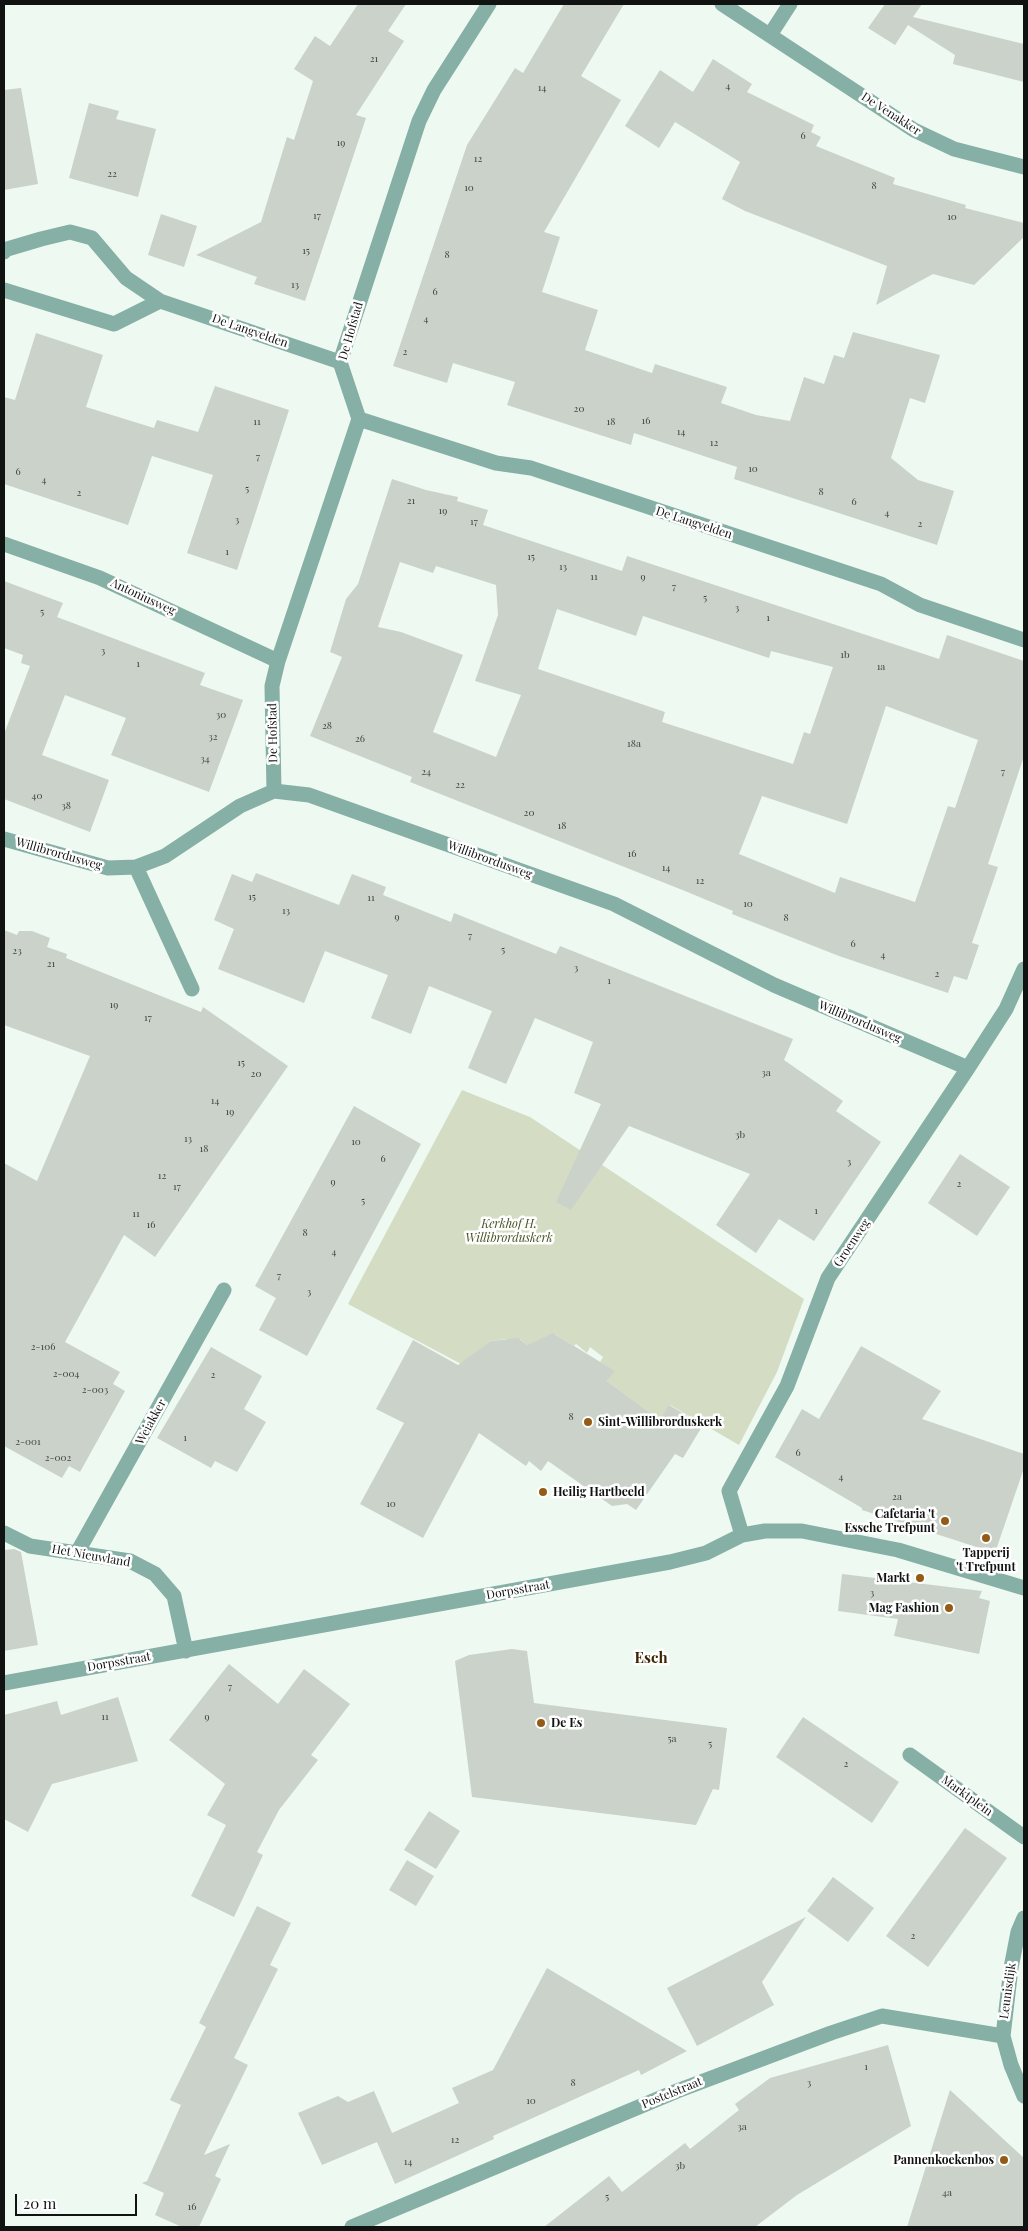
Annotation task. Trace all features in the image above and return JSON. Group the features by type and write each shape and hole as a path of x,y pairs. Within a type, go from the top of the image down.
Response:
{"street":[{"name":"De Hofstad","path":"274,791 272,686 278,661 359,419 340,362 419,121 434,90 490,4"},
{"name":"De Venakker","path":"722,4 914,130 954,149 1024,166"},
{"path":"770,35 790,4"},
{"name":"De Langvelden","path":"4,252 4,250 70,232 92,238 126,278 160,301 340,362"},
{"path":"4,290 114,324 160,301"},
{"name":"De Langvelden","path":"359,419 496,463 530,468 881,584 920,605 1024,640"},
{"name":"Antoniusweg","path":"4,544 100,578 278,661"},
{"name":"Willibrordusweg","path":"4,839 108,868 136,867 165,856 240,806 274,791 309,795 614,904 774,985 968,1068"},
{"path":"136,867 192,990"},
{"name":"Groenweg","path":"742,1535 729,1491 787,1386 828,1278 1006,1009 1024,969"},
{"name":"Weiakker","path":"77,1553 224,1290"},
{"name":"Dorpsstraat","path":"4,1682 186,1651 670,1562 706,1553 742,1535 765,1531 802,1531 898,1550 1024,1588"},
{"name":"Het Nieuwland","path":"4,1533 30,1546 130,1561 155,1574 174,1596 186,1651"},
{"name":"Marktplein","path":"910,1755 1024,1837"},
{"name":"Leunisdijk","path":"1003,2036 1011,1968 1018,1932 1024,1918"},
{"name":"Postelstraat","path":"352,2227 677,2091 831,2033 882,2016 1003,2036"},
{"path":"1003,2036 1011,2065 1024,2096"}],"green space":[{"name":"Kerkhof H. Willibrorduskerk","path":"462,1090 530,1117 804,1299 777,1372 739,1445 670,1405 660,1420 607,1381 614,1371 600,1362 603,1357 590,1347 587,1353 576,1344 574,1346 555,1334 536,1351 520,1339 517,1345 506,1339 491,1341 463,1365 348,1304"}],"building":[{"path":"358,4 406,4 388,31 404,41 356,115 366,118 305,301 254,284 257,277 196,255 261,222 287,137 294,140 313,81 294,69 315,36 330,46"},
{"path":"564,4 624,4 581,76 621,100 544,232 560,237 542,292 598,310 585,350 652,373 655,364 727,387 721,403 756,415 790,421 804,377 824,384 834,355 844,358 853,332 940,355 925,403 910,398 891,458 918,480 954,491 937,545 734,479 737,467 634,433 631,445 507,405 515,382 453,363 447,383 393,366 467,145 515,68 523,73"},
{"path":"885,4 922,4 913,17 1024,44 1024,82 953,64 955,55 908,25 895,45 868,28"},
{"path":"713,59 752,84 747,92 814,125 811,132 821,137 816,146 895,178 893,184 966,205 965,208 1024,223 1024,237 974,285 933,274 876,305 887,266 745,211 722,199 740,162 675,122 659,148 625,126 660,70 693,92"},
{"path":"21,88 38,184 4,190 4,90"},
{"path":"89,103 119,111 116,119 156,129 138,197 69,178"},
{"path":"161,214 197,226 184,267 148,255"},
{"path":"36,333 103,355 86,407 154,428 157,420 198,432 215,386 289,410 237,570 187,553 213,475 152,456 128,525 4,484 4,397 15,400"},
{"path":"392,479 426,490 458,497 457,501 488,510 483,525 622,571 627,556 939,659 947,635 1024,661 1024,756 988,864 998,867 972,943 979,945 967,980 954,976 948,993 839,956 732,914 733,911 685,891 410,782 412,777 310,736 342,657 330,652 346,599 358,584","holes":["400,562 433,573 436,566 496,585 498,615 475,681 521,695 496,757 433,732 463,655 401,632 378,627","557,609 636,636 643,616 769,658 771,651 833,667 810,734 804,732 793,764 662,722 665,712 538,669","886,706 978,740 955,808 948,806 915,902 840,877 835,893 739,854 762,796 847,824"]},
{"path":"4,581 63,603 57,617 205,673 200,685 243,700 209,792 111,755 126,718 65,695 42,755 109,780 90,832 4,799 4,734 30,666 21,663 23,655 4,648"},
{"path":"256,873 339,905 352,874 386,887 383,895 451,922 454,913 556,954 560,946 793,1039 784,1060 843,1101 836,1111 881,1142 814,1241 779,1219 756,1253 716,1225 750,1174 629,1126 571,1210 556,1202 601,1104 574,1093 593,1042 535,1018 506,1084 468,1068 492,1011 429,986 411,1034 371,1018 388,975 325,951 304,1003 218,969 234,929 214,920 232,874 252,882"},
{"path":"4,930 17,935 19,931 32,931 50,938 47,947 67,954 66,958 201,1012 203,1007 288,1066 155,1257 124,1235 65,1342 120,1372 113,1384 125,1391 80,1472 69,1466 62,1478 4,1446 4,1163 37,1181 90,1056 4,1025"},
{"path":"354,1106 421,1144 307,1356 259,1330 276,1298 255,1286"},
{"path":"960,1154 1010,1187 977,1236 928,1203"},
{"name":"Sint-Willibrorduskerk","path":"553,1333 615,1371 607,1381 660,1420 669,1405 703,1425 683,1458 675,1454 636,1510 627,1504 612,1506 548,1461 541,1471 529,1461 526,1466 479,1433 423,1538 360,1504 404,1423 376,1409 413,1340 458,1365 491,1341 518,1338 528,1345"},
{"path":"861,1346 941,1391 922,1419 1024,1454 1024,1468 995,1553 862,1510 862,1508 775,1457 802,1409 819,1419"},
{"path":"211,1347 262,1376 244,1409 266,1422 237,1472 215,1461 211,1468 157,1438"},
{"path":"14,1549 21,1552 38,1645 4,1651 4,1550"},
{"path":"842,1574 982,1591 979,1598 990,1601 979,1654 894,1636 898,1619 838,1611"},
{"path":"512,1649 527,1651 534,1703 727,1728 719,1790 713,1789 696,1825 472,1797 455,1661 469,1655"},
{"path":"229,1664 278,1704 304,1669 350,1704 311,1755 318,1760 279,1810 257,1852 263,1855 234,1917 191,1896 226,1825 207,1815 225,1784 169,1740"},
{"path":"118,1697 138,1761 52,1784 28,1832 4,1819 4,1715 57,1701 61,1715"},
{"path":"803,1717 899,1782 872,1823 776,1757"},
{"path":"429,1811 460,1831 436,1869 404,1850"},
{"path":"965,1828 1007,1858 928,1967 886,1936"},
{"path":"407,1860 434,1876 416,1906 389,1890"},
{"path":"833,1877 874,1908 848,1942 807,1911"},
{"path":"257,1906 291,1923 270,1965 278,1969 234,2058 248,2065 204,2155 230,2144 215,2176 221,2179 199,2227 182,2227 155,2215 164,2193 142,2183 147,2181 181,2105 170,2100 206,2027 199,2023"},
{"path":"806,1917 762,1982 774,2005 697,2046 667,1988"},
{"path":"547,1968 687,2051 641,2075 639,2070 493,2136 494,2139 395,2184 377,2142 322,2165 298,2113 338,2096 348,2102 374,2091 392,2133 459,2103 452,2088 493,2070"},
{"path":"888,2045 911,2126 797,2195 755,2227 544,2227 609,2176 622,2192 685,2143 690,2149 739,2110 735,2104 770,2078"},
{"path":"950,2090 1024,2158 1024,2227 907,2227"}],"place":[{"name":"Sint-Willibrorduskerk","path":"588,1422"},
{"name":"Heilig Hartbeeld","path":"543,1492"},
{"name":"Cafetaria 't Essche Trefpunt","path":"945,1521"},
{"name":"Tapperij 't Trefpunt","path":"986,1538"},
{"name":"Markt","path":"920,1578"},
{"name":"Mag Fashion","path":"949,1608"},
{"name":"De Es","path":"541,1723"},
{"name":"Pannenkoekenbos","path":"1004,2160"}],"district":[{"name":"Esch","path":"651,1658"}]}
